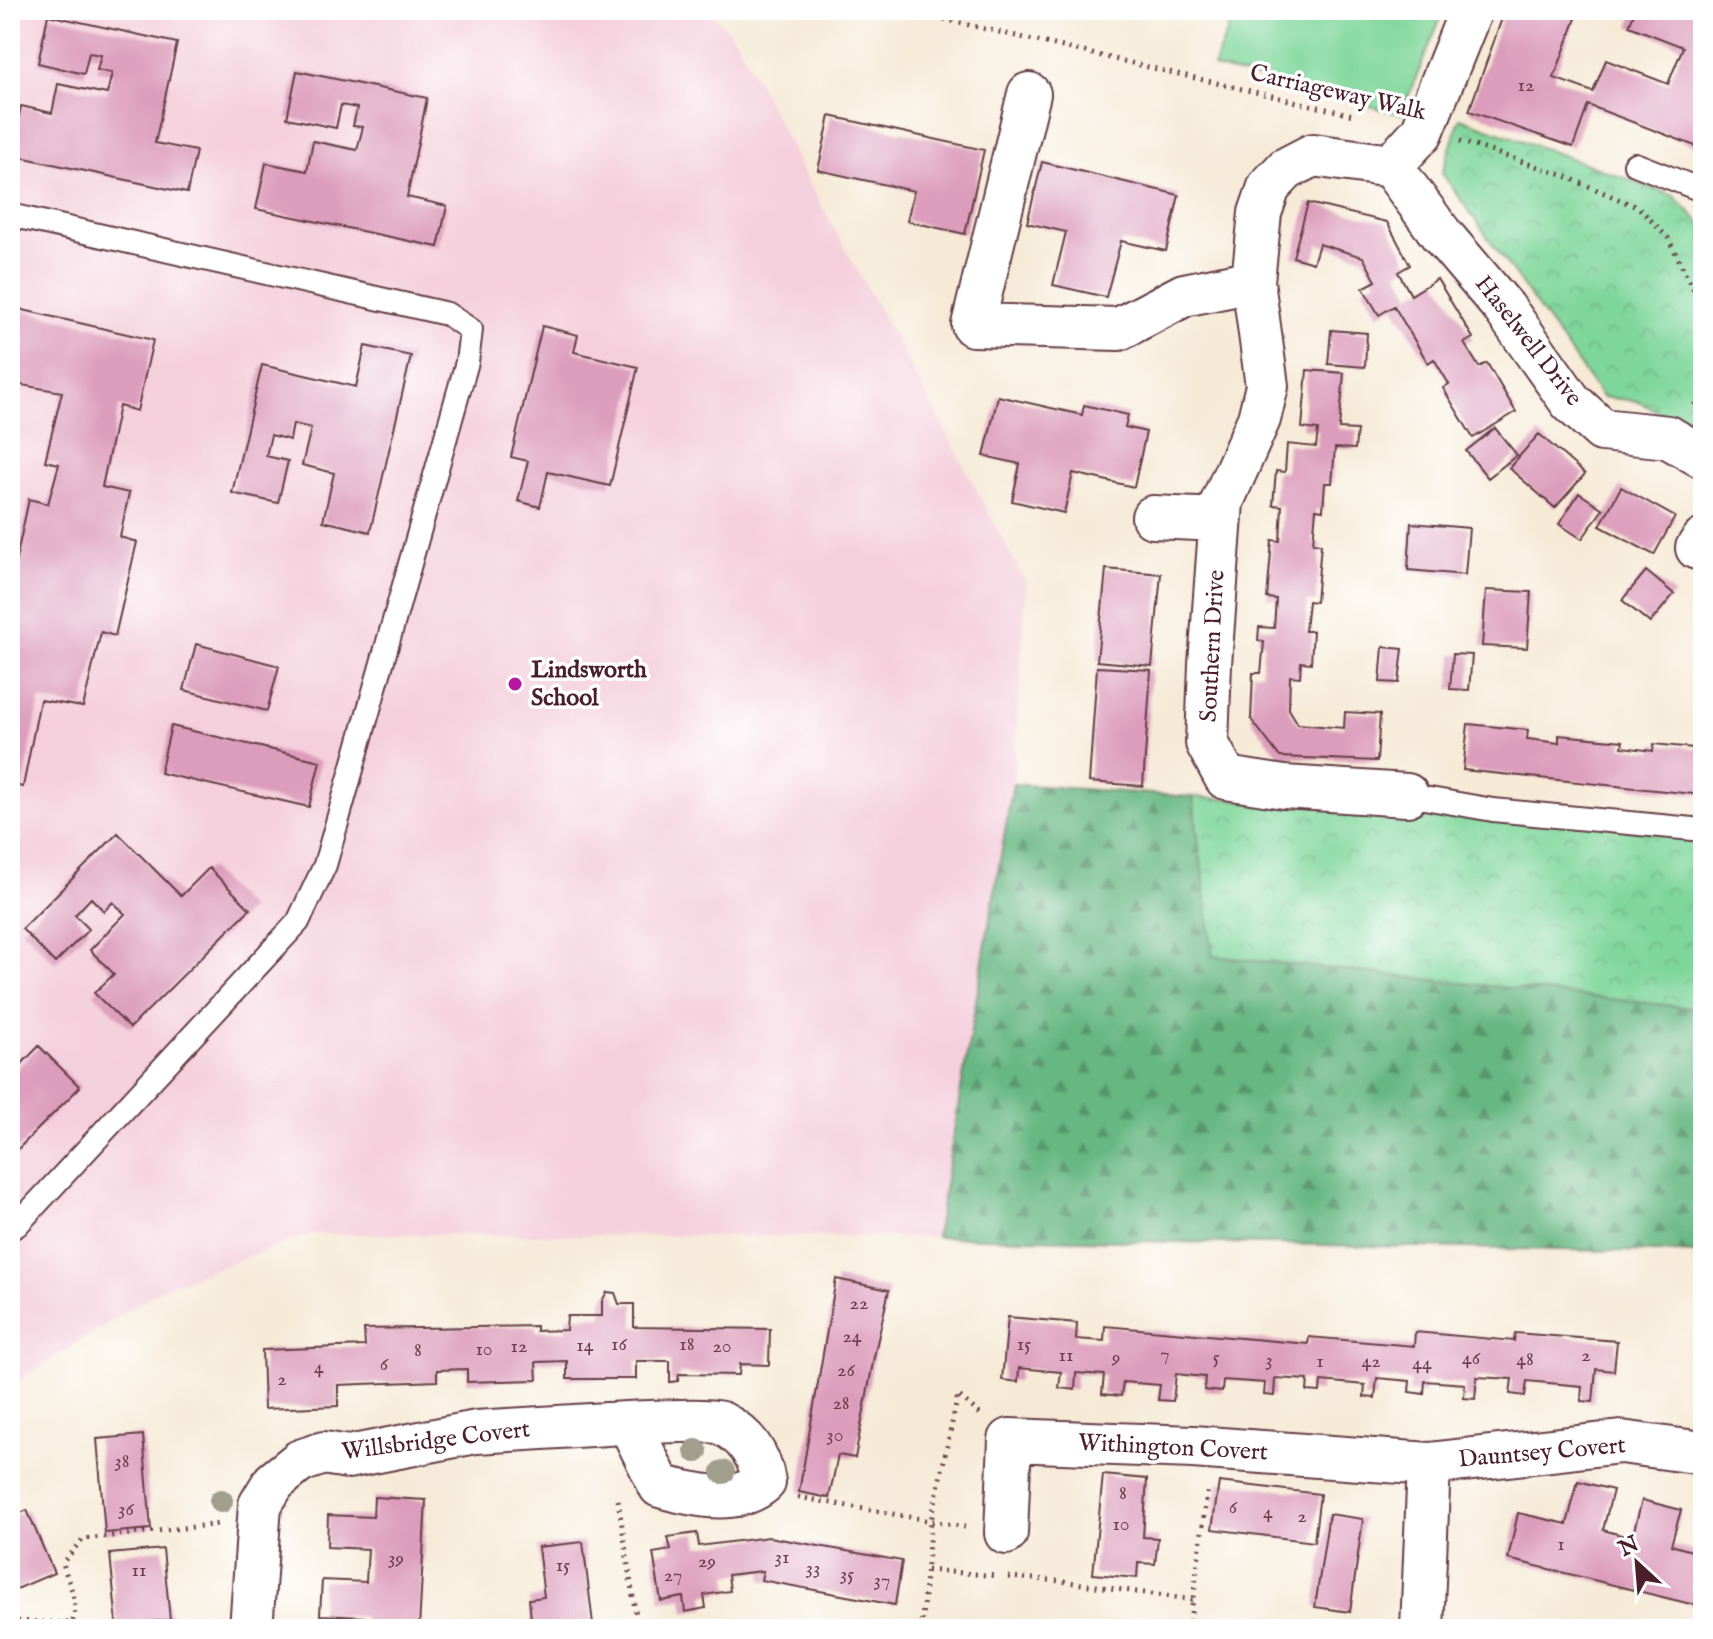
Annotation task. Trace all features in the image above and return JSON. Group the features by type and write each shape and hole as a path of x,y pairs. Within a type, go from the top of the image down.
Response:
{"street":[{"path":"1391,166 1422,132 1471,10"},
{"path":"1029,94 973,325 1119,329 1184,295 1253,281"},
{"name":"Southern Drive","path":"1391,166 1313,155 1286,169 1269,187 1260,213 1253,281 1267,386 1259,419 1222,502 1207,743 1226,778 1284,787 1407,795"},
{"name":"Haselwell Drive","path":"1391,166 1441,234 1504,308 1571,402 1602,430 1668,437 1703,457"},
{"path":"1153,517 1220,520"},
{"name":"Willsbridge Covert","path":"259,1520 260,1505 274,1482 300,1461 324,1453 348,1457 476,1432 629,1423 719,1422 750,1445 761,1462 764,1482"},
{"path":"629,1423 660,1486 686,1493 726,1496 753,1491 764,1482"},
{"path":"1006,1533 1010,1440"},
{"name":"Withington Covert","path":"1010,1440 1212,1448 1429,1464"},
{"name":"Dauntsey Covert","path":"1429,1464 1621,1442 1703,1453"},
{"path":"1422,1629 1429,1464"},
{"path":"251,1629 259,1520"}],"lane":[{"path":"1635,164 1696,188 1703,185"},
{"path":"10,215 447,314 471,330 467,362 325,865 298,922 10,1229"},
{"path":"1407,795 1493,810 1703,830"}],"path":[{"name":"Carriageway Walk","path":"905,10 1361,117"},
{"name":"Carriageway Walk","path":"1422,132 1477,144 1565,176 1639,208 1668,238 1703,308"},
{"path":"921,1629 931,1521 958,1395 1010,1440"},
{"path":"1189,1629 1212,1448"},
{"path":"764,1482 768,1491 1006,1533"},
{"path":"617,1487 638,1629"},
{"path":"10,1621 72,1623 76,1598 67,1581 63,1562 83,1539 259,1520"},
{"path":"927,1570 1061,1581 1193,1600"}],"shaded area":[{"name":"Lindsworth School","path":"10,10 708,10 736,39 809,183 1026,584 1013,784 936,1237 310,1234 161,1289 10,1386"}],"green space":[{"path":"1236,10 1444,10 1401,114 1213,67"},
{"path":"1460,118 1674,196 1703,226 1703,434 1637,401 1602,397 1442,173"},
{"path":"1013,784 1193,797 1213,956 1703,1009 1703,1253 936,1237"},
{"path":"1193,797 1703,828 1703,1009 1213,956"}],"building":[{"path":"1505,10 1579,10 1554,78 1593,92 1606,60 1668,84 1683,47 1629,26 1635,10 1703,10 1703,149 1588,105 1573,147 1469,111"},
{"path":"48,15 177,43 155,143 196,151 187,193 11,155 21,106 52,113 58,84 107,94 112,73 97,70 101,55 89,53 84,74 38,63"},
{"path":"297,71 427,98 407,197 447,206 438,247 256,209 266,163 307,171 313,141 357,150 363,127 353,126 357,108 341,105 336,128 287,118"},
{"path":"830,116 984,150 965,234 907,221 914,191 818,170"},
{"path":"1042,162 1179,195 1166,251 1121,241 1106,297 1053,285 1066,232 1027,223"},
{"path":"1308,203 1387,222 1410,265 1398,272 1411,295 1437,279 1473,338 1464,343 1479,367 1487,363 1516,412 1473,438 1443,388 1449,384 1434,359 1428,363 1394,306 1379,315 1363,288 1376,281 1363,257 1319,244 1313,263 1293,257"},
{"path":"10,307 153,340 137,411 119,406 102,487 129,493 120,537 137,542 115,636 101,632 83,707 40,700 23,787 10,784 10,587 29,499 48,504 59,464 45,461 62,392 10,383"},
{"path":"542,326 578,335 574,352 638,367 610,486 548,472 540,507 518,501 528,461 511,457"},
{"path":"1331,330 1367,333 1365,367 1328,364"},
{"path":"365,346 411,356 370,532 323,521 334,473 302,465 311,428 293,424 290,440 271,435 266,456 288,461 278,503 232,493 262,365 356,387"},
{"path":"1307,370 1344,373 1339,429 1357,430 1355,449 1335,448 1332,483 1325,483 1323,510 1316,509 1313,543 1321,544 1316,602 1308,601 1305,631 1313,631 1311,663 1301,662 1300,677 1290,676 1289,709 1298,724 1344,728 1345,712 1380,714 1377,761 1280,757 1251,719 1253,673 1261,673 1264,642 1258,641 1259,627 1274,628 1276,599 1267,598 1272,540 1280,541 1282,506 1273,505 1276,471 1285,472 1287,444 1316,447 1318,430 1302,428"},
{"path":"998,396 1082,415 1084,405 1128,415 1125,427 1146,432 1134,487 1073,473 1064,513 1012,501 1020,464 984,456"},
{"path":"1495,428 1517,455 1488,478 1466,451"},
{"path":"1539,434 1585,474 1555,508 1509,468"},
{"path":"1621,487 1675,517 1654,555 1600,526"},
{"path":"1579,493 1603,509 1582,539 1559,524"},
{"path":"1411,523 1469,528 1465,575 1408,570"},
{"path":"1106,569 1161,574 1152,666 1097,661"},
{"path":"1646,571 1674,594 1650,623 1622,600"},
{"path":"1486,590 1531,592 1527,648 1482,646"},
{"path":"196,644 279,666 267,711 184,690"},
{"path":"1383,647 1403,649 1399,683 1380,682"},
{"path":"1453,654 1472,655 1469,690 1450,689"},
{"path":"1097,667 1151,670 1143,786 1089,782"},
{"path":"1468,724 1528,730 1527,739 1559,743 1559,735 1623,741 1622,747 1653,751 1654,744 1703,749 1703,795 1463,770"},
{"path":"171,726 320,761 309,807 160,773"},
{"path":"118,833 181,896 209,868 250,909 130,1028 94,993 114,974 90,950 125,914 113,902 104,911 91,898 75,915 89,929 55,963 22,929"},
{"path":"39,1046 80,1087 10,1157 10,1076"},
{"path":"836,1279 889,1290 855,1458 838,1455 829,1498 799,1492"},
{"path":"607,1292 615,1293 619,1304 634,1304 634,1327 770,1329 769,1365 740,1364 739,1375 679,1374 678,1381 670,1382 670,1361 636,1361 636,1379 567,1379 567,1361 536,1362 537,1380 467,1382 467,1369 437,1370 437,1381 338,1385 338,1406 264,1409 262,1350 365,1346 364,1329 536,1326 536,1331 566,1330 567,1316 602,1316 602,1301"},
{"path":"1008,1317 1077,1323 1076,1339 1104,1341 1105,1326 1308,1344 1309,1337 1414,1346 1415,1332 1514,1341 1515,1333 1617,1341 1614,1371 1596,1369 1593,1402 1581,1401 1582,1386 1527,1381 1525,1396 1510,1394 1512,1379 1477,1377 1475,1399 1464,1398 1465,1384 1425,1381 1424,1394 1409,1392 1410,1381 1377,1378 1375,1398 1364,1397 1365,1385 1321,1381 1320,1392 1307,1391 1308,1380 1275,1378 1274,1396 1264,1395 1265,1383 1223,1380 1222,1392 1204,1390 1205,1377 1176,1374 1173,1401 1158,1400 1160,1385 1123,1382 1121,1396 1102,1394 1104,1375 1076,1373 1075,1390 1059,1388 1061,1372 1019,1368 1018,1382 1002,1380"},
{"path":"143,1435 151,1529 105,1533 97,1439"},
{"path":"1103,1475 1147,1479 1143,1537 1158,1538 1155,1564 1138,1563 1137,1578 1093,1574"},
{"path":"1578,1481 1613,1490 1603,1530 1632,1538 1642,1500 1681,1510 1671,1545 1695,1552 1703,1527 1703,1607 1508,1559 1518,1513 1567,1524"},
{"path":"1219,1482 1320,1494 1314,1542 1212,1529"},
{"path":"374,1497 426,1500 419,1629 364,1629 364,1617 320,1615 322,1580 366,1582 368,1549 327,1547 328,1515 373,1517"},
{"path":"27,1510 54,1573 10,1592 10,1518"},
{"path":"1329,1514 1363,1519 1350,1612 1315,1607"},
{"path":"697,1533 699,1546 769,1537 902,1561 895,1605 761,1580 763,1571 728,1575 730,1591 704,1595 706,1608 685,1612 683,1597 661,1601 653,1553 671,1550 668,1537"},
{"path":"583,1542 593,1624 532,1629 529,1599 544,1597 538,1547"},
{"path":"163,1549 170,1620 139,1623 139,1629 107,1629 107,1625 117,1625 110,1554"}],"place":[{"name":"Lindsworth School","path":"515,684"}]}
